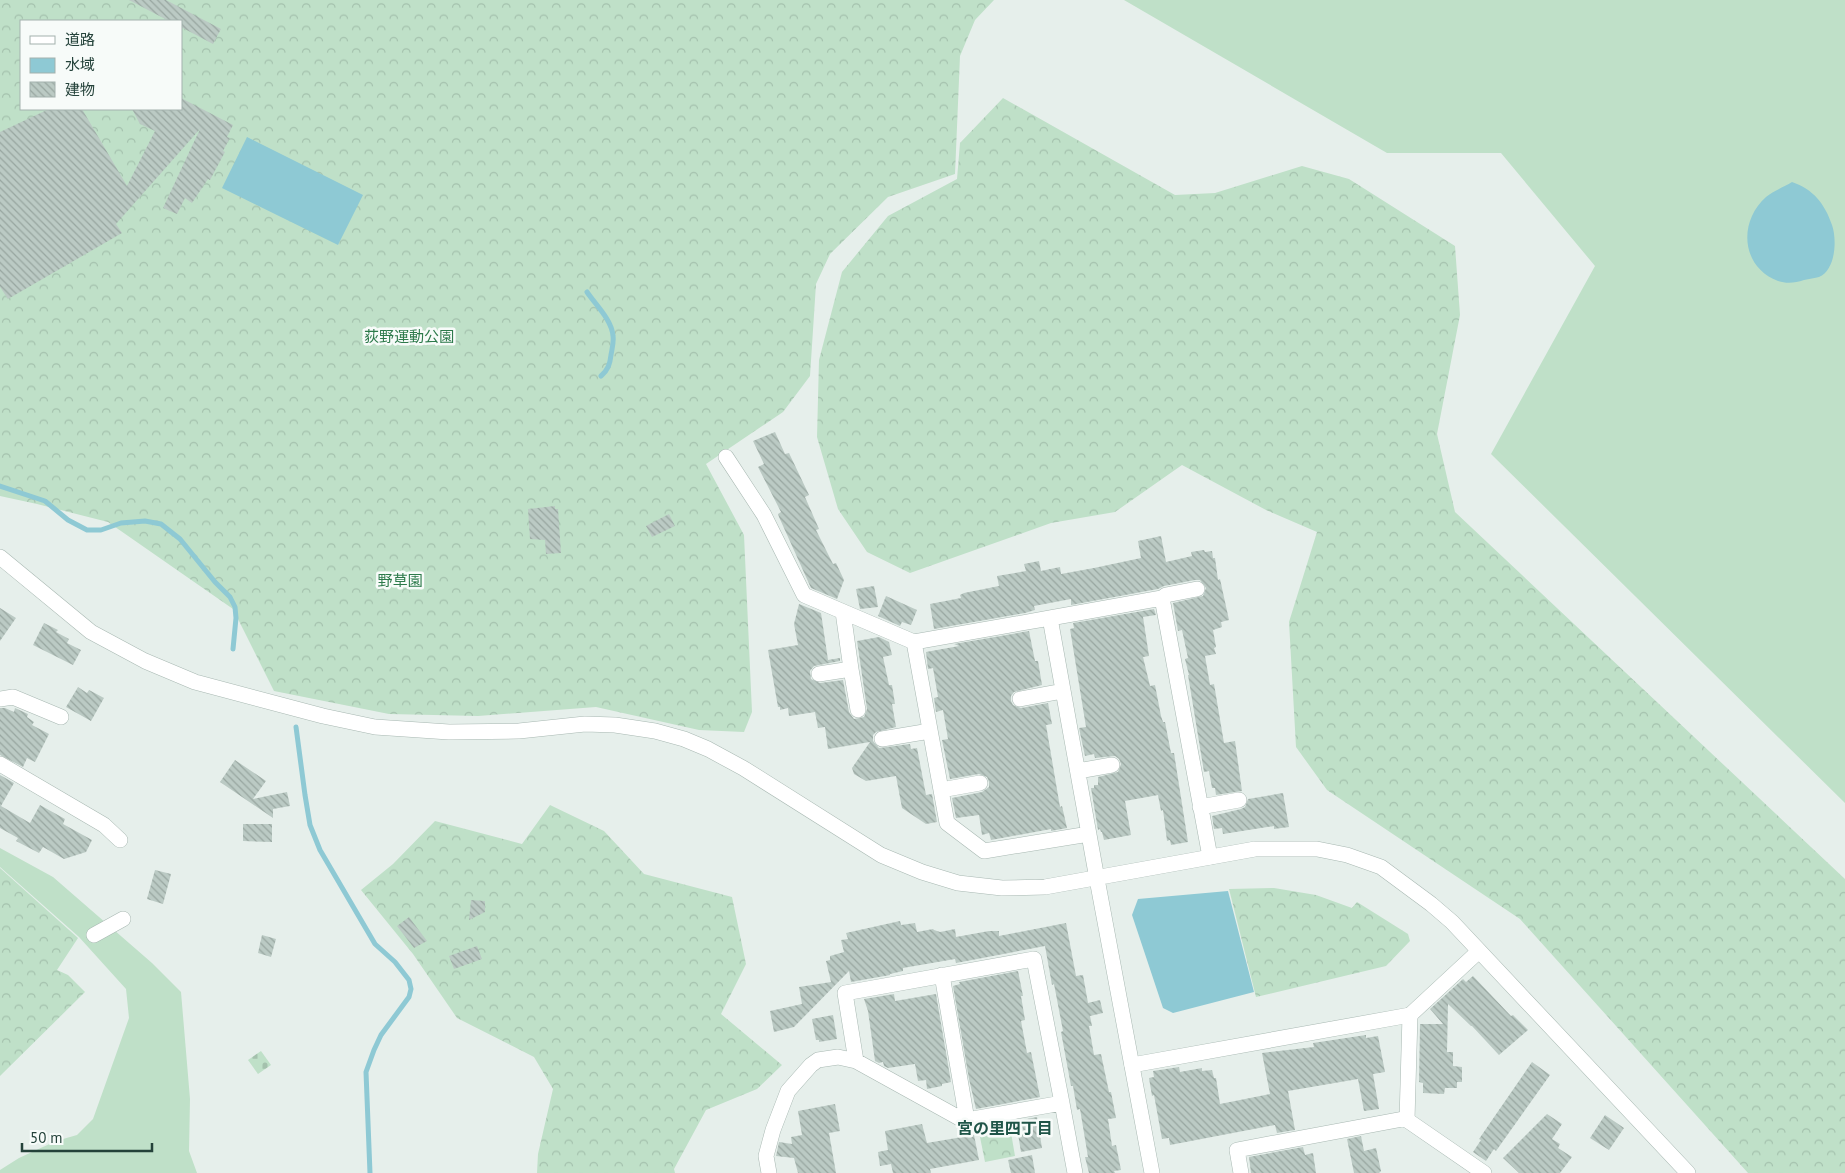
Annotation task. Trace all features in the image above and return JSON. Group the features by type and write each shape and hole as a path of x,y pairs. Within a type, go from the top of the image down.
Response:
{"street":[{"path":"726,457 742,468 804,595 914,642 1162,598 1166,595 1197,589"},
{"path":"0,557 91,632 145,660 195,682 323,716 375,727 449,732 519,731 585,724 615,725 656,731 684,739 708,749 751,773 881,855 922,872 958,883 1002,888 1045,887 1255,849 1316,849 1347,854 1381,867 1409,886 1452,922 1688,1173"},
{"path":"1162,598 1210,857"},
{"path":"843,612 858,710"},
{"path":"1050,618 1152,1173"},
{"path":"914,642 947,823 984,851 1089,834"},
{"path":"820,674 851,669"},
{"path":"1020,699 1063,691"},
{"path":"0,699 13,697 61,717"},
{"path":"882,739 930,730"},
{"path":"0,764 104,825 120,840"},
{"path":"1078,771 1112,765"},
{"path":"941,790 980,783"},
{"path":"1200,807 1239,800"},
{"path":"94,935 123,919"},
{"path":"1132,1065 1410,1015 1479,951"},
{"path":"856,1061 845,994 1034,959 1075,1173"},
{"path":"942,976 967,1120"},
{"path":"1407,1120 1410,1015"},
{"path":"769,1173 766,1156 773,1130 788,1091 811,1065 818,1060 838,1057 856,1061 961,1119 967,1120 1062,1103"},
{"path":"1241,1173 1237,1150 1407,1120 1484,1173"}],"green space":[{"name":"荻野運動公園","path":"0,0 994,0 975,20 960,56 955,174 888,197 830,254 816,284 810,376 783,412 706,464 744,535 752,712 744,732 699,730 596,707 478,716 389,714 274,691 233,609 108,522 0,496"},
{"path":"1124,0 1845,0 1845,803 1491,454 1595,266 1501,153 1387,153"},
{"path":"1003,98 1175,195 1215,193 1302,166 1349,179 1455,246 1460,315 1437,434 1455,512 1845,879 1845,1173 1748,1173 1520,919 1327,790 1296,747 1289,622 1317,532 1266,510 1182,465 1115,512 1051,523 910,573 867,552 838,509 817,437 819,360 842,272 888,216 957,179 960,143"},
{"path":"550,805 604,831 644,874 732,897 746,964 721,1014 782,1065 757,1089 706,1110 674,1169 675,1173 537,1173 538,1154 553,1089 534,1057 457,1018 413,954 361,890 393,864 435,821 522,844"},
{"path":"0,848 53,877 152,963 181,992 190,1099 189,1151 197,1173 0,1173 0,1170 19,1158 56,1141 77,1135 93,1119 129,1018 126,989 79,937 0,867"},
{"path":"0,868 78,938 57,970 68,975 85,992 0,1076"},
{"path":"1274,888 1316,895 1352,908 1357,902 1408,934 1410,941 1386,966 1256,997 1229,889"},
{"path":"261,1051 271,1065 258,1074 248,1060"},
{"path":"1009,1121 1015,1156 985,1162 978,1127"}],"water":[{"path":"247,137 363,195 338,245 222,188"},
{"path":"1792,182 1812,193 1822,204 1834,231 1835,246 1832,261 1825,273 1819,277 1788,283 1778,281 1766,274 1757,265 1751,255 1748,231 1757,207 1766,197"},
{"path":"1228,891 1254,992 1173,1013 1163,1008 1132,915 1138,899"}],"building":[{"path":"129,0 166,0 221,29 213,44 182,28 182,20 167,20"},
{"path":"182,99 233,125 227,137 230,138 223,151 225,152 210,180 208,179 192,203 185,198 177,214 163,208 200,129 116,224 122,233 8,299 0,287 0,132 47,110 83,110 127,186 155,131 140,124 133,110 182,110"},
{"path":"775,432 785,454 789,453 809,495 805,497 819,529 816,530 833,564 836,563 844,580 837,599 811,588 779,517 778,514 781,512 758,467 764,464 753,441"},
{"path":"555,506 555,509 558,509 561,553 546,554 545,540 530,539 528,509"},
{"path":"669,514 675,526 652,537 646,526"},
{"path":"1161,536 1166,562 1192,556 1191,552 1204,550 1205,552 1212,551 1213,558 1215,558 1218,580 1220,579 1229,620 1221,622 1222,627 1213,630 1216,654 1205,656 1210,685 1214,684 1224,743 1235,741 1242,791 1216,795 1215,788 1212,788 1209,771 1204,772 1185,659 1188,658 1182,630 1178,631 1173,603 1203,596 1206,588 1200,580 1071,605 1071,599 1034,606 1035,610 1025,613 934,629 930,604 961,598 960,595 964,593 999,586 997,576 1026,571 1024,564 1039,561 1041,571 1060,567 1061,574 1094,568 1141,558 1138,541"},
{"path":"874,586 878,607 860,609 856,589"},
{"path":"886,596 917,610 911,625 902,622 900,626 878,616"},
{"path":"799,604 821,613 828,660 840,658 840,661 814,666 810,671 811,679 820,683 843,680 849,712 854,719 864,717 867,709 857,641 879,637 889,642 892,655 883,657 889,685 892,685 895,704 892,704 896,727 876,732 873,735 873,741 879,748 910,744 911,749 917,748 926,795 932,794 937,822 926,824 902,808 896,776 866,781 854,774 852,768 870,742 828,749 825,727 818,728 815,712 789,716 788,708 780,710 780,707 778,707 768,650 798,645 794,624"},
{"path":"0,608 16,618 0,641"},
{"path":"1154,609 1156,615 1143,617 1149,656 1143,657 1150,686 1155,685 1171,753 1174,753 1188,842 1171,845 1170,840 1167,841 1163,810 1161,811 1158,795 1125,801 1131,835 1104,840 1102,832 1100,829 1098,830 1091,788 1094,788 1094,785 1098,785 1098,777 1118,772 1121,764 1115,756 1095,758 1094,754 1085,756 1079,728 1086,727 1070,629 1074,628 1073,623"},
{"path":"44,623 58,630 56,632 69,639 67,643 81,650 73,665 33,645"},
{"path":"1029,631 1035,661 1038,661 1042,685 1014,692 1011,696 1011,701 1013,705 1021,708 1048,703 1052,724 1046,725 1060,807 1062,806 1067,828 1051,831 1051,829 991,840 989,833 982,835 979,815 956,818 952,798 982,792 989,787 989,782 987,777 979,774 950,779 942,740 948,739 943,710 936,712 934,698 938,697 933,668 928,669 926,652 959,646 954,644"},
{"path":"78,687 87,693 89,690 104,698 91,721 66,707"},
{"path":"0,708 14,712 15,708 28,714 27,717 34,722 32,725 49,734 35,762 27,758 23,767 0,755"},
{"path":"235,760 266,781 253,799 287,792 290,806 273,809 273,818 220,782"},
{"path":"0,775 14,783 1,806 30,823 40,805 65,819 63,824 92,840 86,852 64,859 43,847 39,853 16,841 18,838 0,828"},
{"path":"1283,793 1289,827 1274,829 1274,826 1223,834 1222,828 1214,829 1212,816 1241,809 1245,807 1248,799"},
{"path":"243,824 272,824 272,842 243,841"},
{"path":"155,870 171,874 163,904 147,899"},
{"path":"471,900 485,901 485,912 469,920"},
{"path":"409,917 427,941 414,948 397,926"},
{"path":"900,921 901,925 915,923 917,932 933,929 940,932 955,929 956,937 989,931 999,931 999,936 1066,923 1076,976 1083,975 1088,1003 1100,1000 1103,1013 1090,1016 1092,1026 1089,1026 1094,1055 1101,1054 1109,1092 1111,1092 1116,1118 1108,1119 1112,1146 1116,1145 1121,1170 1114,1171 1115,1173 1089,1173 1085,1157 1088,1157 1080,1109 1077,1110 1073,1086 1071,1086 1061,1032 1063,1031 1045,946 956,963 955,959 903,968 903,971 890,975 851,982 849,971 794,1027 774,1032 770,1011 802,1004 799,987 831,982 826,961 830,960 830,956 844,952 841,940 848,939 846,933"},
{"path":"262,935 276,939 271,957 258,953"},
{"path":"477,946 482,959 454,969 449,956"},
{"path":"1018,971 1025,1020 1021,1021 1027,1053 1031,1052 1040,1097 976,1109 953,986 960,984 959,982"},
{"path":"1473,976 1511,1016 1513,1015 1528,1030 1499,1055 1448,1004 1447,1052 1453,1052 1453,1066 1462,1067 1462,1082 1457,1082 1457,1088 1445,1088 1444,1094 1423,1093 1423,1083 1419,1082 1420,1024 1443,1024 1430,1009 1463,979 1466,982"},
{"path":"894,994 895,1001 936,994 951,1082 927,1089 926,1080 918,1081 915,1064 888,1068 884,1066 883,1062 875,1061 868,1011 864,999"},
{"path":"833,1015 837,1039 819,1042 819,1040 816,1040 812,1019"},
{"path":"1366,1035 1366,1038 1378,1036 1385,1072 1373,1074 1379,1109 1364,1111 1358,1079 1288,1091 1295,1130 1277,1133 1275,1125 1170,1145 1169,1138 1162,1139 1149,1078 1154,1077 1153,1071 1179,1067 1180,1072 1202,1068 1202,1071 1212,1070 1214,1078 1216,1078 1220,1104 1270,1094 1262,1053 1314,1047 1313,1043"},
{"path":"1532,1062 1550,1075 1496,1151 1494,1149 1486,1161 1473,1152 1481,1140 1479,1139"},
{"path":"835,1104 840,1131 829,1133 836,1173 798,1173 794,1158 776,1156 779,1142 792,1144 791,1137 802,1135 798,1111"},
{"path":"1547,1114 1562,1124 1552,1139 1560,1144 1558,1148 1572,1157 1560,1173 1519,1173 1503,1158"},
{"path":"1605,1115 1624,1128 1609,1150 1590,1138"},
{"path":"1037,1117 1042,1148 1021,1152 1018,1134 1023,1133 1022,1120"},
{"path":"922,1124 927,1143 974,1135 979,1160 930,1169 931,1173 893,1173 891,1164 880,1166 878,1152 888,1150 885,1131"},
{"path":"1361,1136 1364,1151 1376,1148 1381,1171 1379,1173 1354,1173 1347,1139"},
{"path":"1303,1147 1305,1155 1313,1153 1316,1173 1251,1173 1249,1157"},
{"path":"1032,1155 1035,1173 1011,1173 1008,1160"}],"waterway":[{"path":"587,292 610,324 612,330 613,346 609,364 601,376"},
{"path":"0,486 45,501 68,520 87,530 101,530 121,523 145,521 161,524 180,539 215,582 230,597 235,607 236,618 233,649"},
{"path":"296,727 310,825 320,850 375,944 395,962 409,980 411,989 409,997 381,1035 366,1072 370,1173"}],"district":[{"name":"宮の里四丁目","path":"1005,1128"}],"park label":[{"name":"野草園","path":"400,581"}]}
